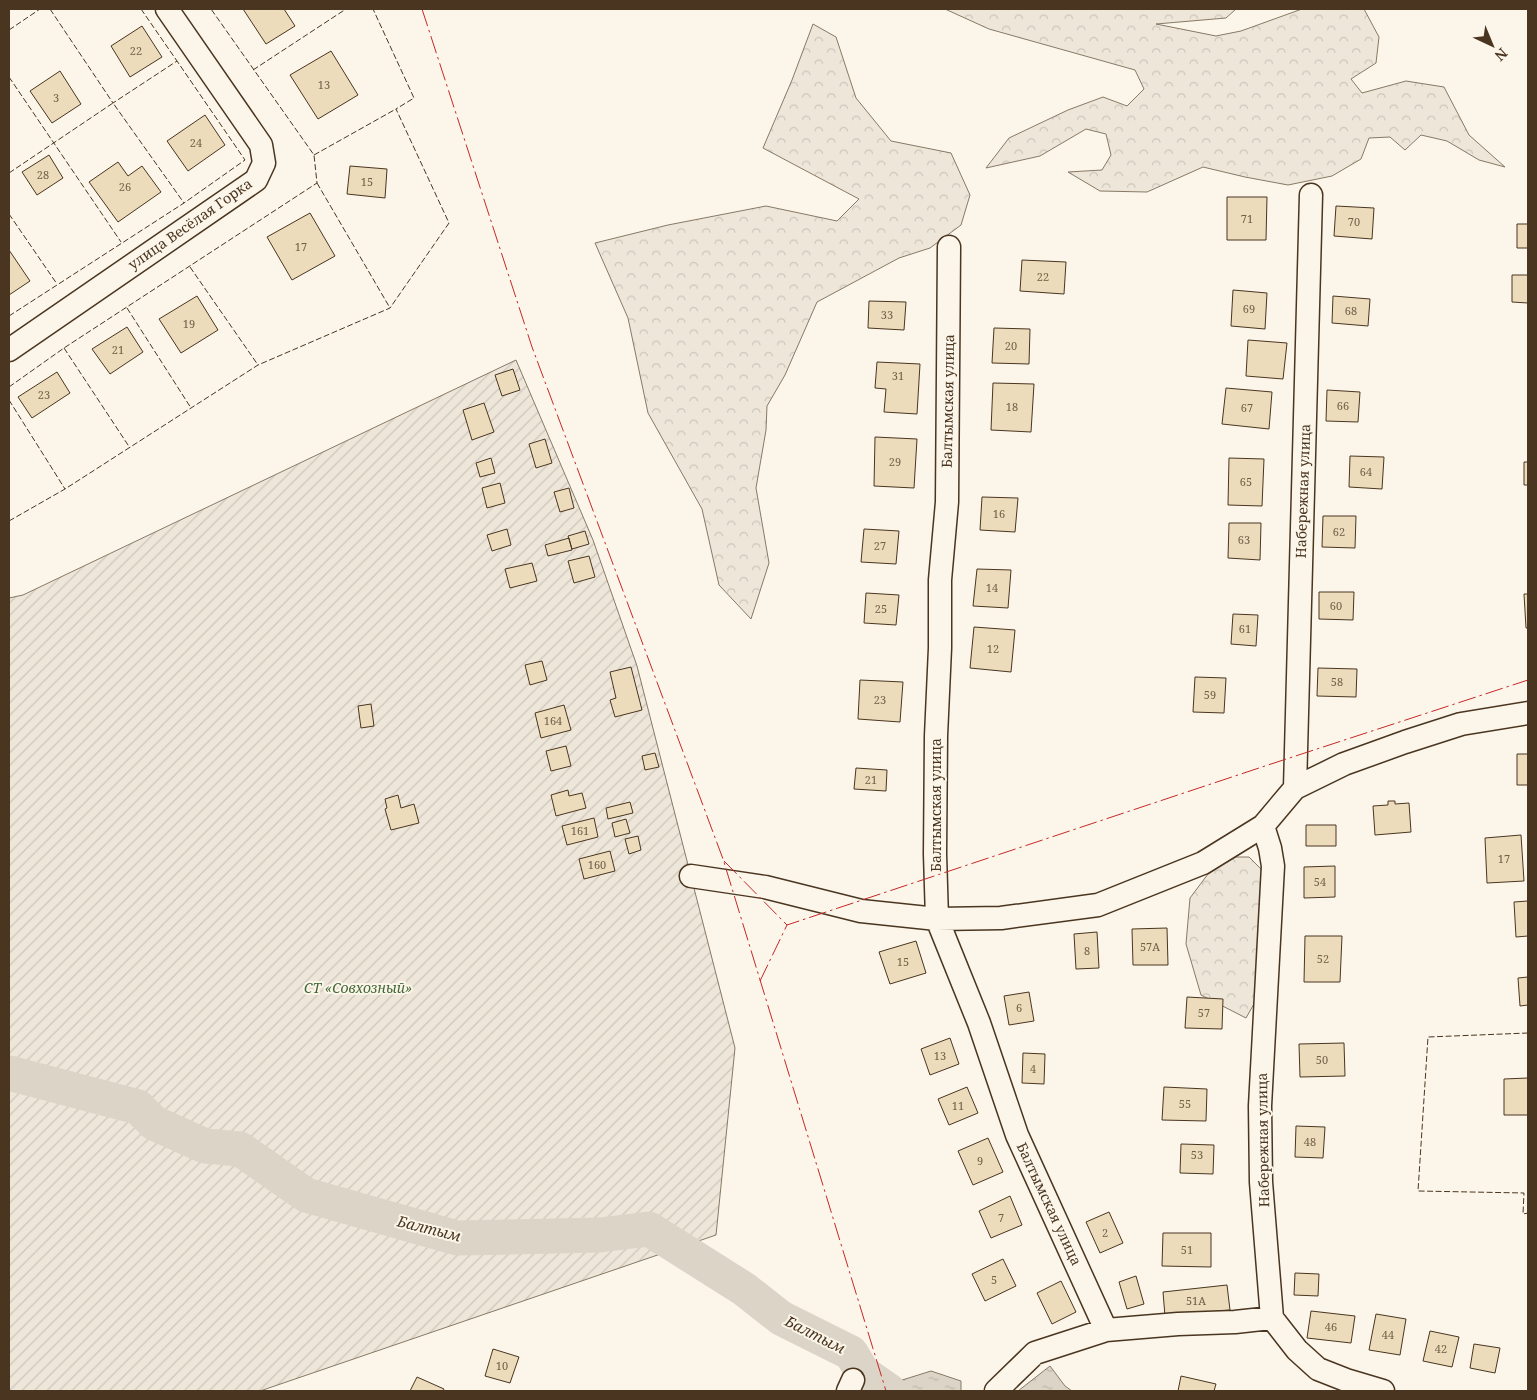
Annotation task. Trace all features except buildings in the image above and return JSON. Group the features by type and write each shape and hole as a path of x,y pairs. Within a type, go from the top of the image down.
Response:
{"street":[{"name":"улица Весёлая Горка","path":"9,350 256,180 264,163 261,145 167,9"},
{"name":"Набережная улица","path":"1295,788 1311,195"},
{"name":"Балтымская улица","path":"950,247 947,502 940,580 940,648 936,736 935,854 937,919 979,1023 1017,1135 1106,1330"},
{"path":"691,876 765,887 862,911 937,919 1001,918 1098,904 1203,863 1263,826 1295,788 1344,764 1461,724 1528,713"},
{"name":"Набережная улица","path":"1263,826 1273,866 1260,1106 1261,1182 1272,1318"},
{"path":"996,1391 1035,1354 1106,1330 1272,1318 1297,1350 1318,1369 1383,1391"}],"green space":[{"path":"945,9 1236,9 1226,18 1156,24 1216,36 1241,31 1302,9 1364,9 1379,37 1376,63 1351,79 1362,93 1406,81 1444,87 1469,135 1505,167 1479,160 1447,141 1421,135 1405,150 1390,137 1369,138 1361,159 1332,176 1288,185 1203,167 1147,192 1100,191 1068,172 1102,170 1111,155 1106,134 1086,129 1040,156 986,168 1009,138 1068,110 1103,97 1127,106 1144,89 1135,70 989,29"},
{"path":"813,24 836,37 856,98 891,141 951,153 970,195 961,225 930,248 899,258 817,302 785,375 767,406 766,430 756,488 769,563 751,619 719,585 702,509 648,413 628,318 595,243 668,225 766,206 837,221 859,199 763,148"},
{"name":"СТ «Совхозный»","path":"516,360 593,540 637,666 735,1048 716,1235 260,1391 9,1391 9,598 23,595"},
{"path":"1233,857 1249,857 1261,869 1265,900 1259,995 1246,1018 1201,995 1186,944 1190,898 1208,874"}],"water":[{"path":"1050,1366 1065,1386 1072,1391 1018,1391"},
{"path":"931,1371 961,1381 961,1391 897,1391 899,1381"}],"waterway":[{"name":"Балтым","path":"9,1073 138,1107 154,1123 205,1146 240,1149 306,1195 457,1238 600,1235 649,1229 744,1289 781,1318 851,1353 863,1373 889,1391"}],"fence":[{"path":"9,30 40,9"},
{"path":"9,316 184,203 245,160 177,61 113,103 50,9"},
{"path":"141,9 177,61"},
{"path":"9,387 64,348 317,183 314,155 211,9"},
{"path":"253,70 346,9"},
{"path":"9,521 65,489 258,365 390,308 449,223 396,109 414,98 373,9"},
{"path":"9,77 121,242"},
{"path":"9,173 113,103 184,203"},
{"path":"314,155 396,109"},
{"path":"317,183 390,308"},
{"path":"9,214 57,284"},
{"path":"190,267 258,365"},
{"path":"127,308 191,408"},
{"path":"64,348 130,448"},
{"path":"9,400 65,489"},
{"path":"1528,1033 1428,1037 1418,1191 1524,1193 1523,1214 1528,1213"}],"power":[{"path":"422,9 532,347 723,859 886,1391"},
{"path":"760,981 787,925 1528,680"},
{"path":"724,861 787,925"}]}
